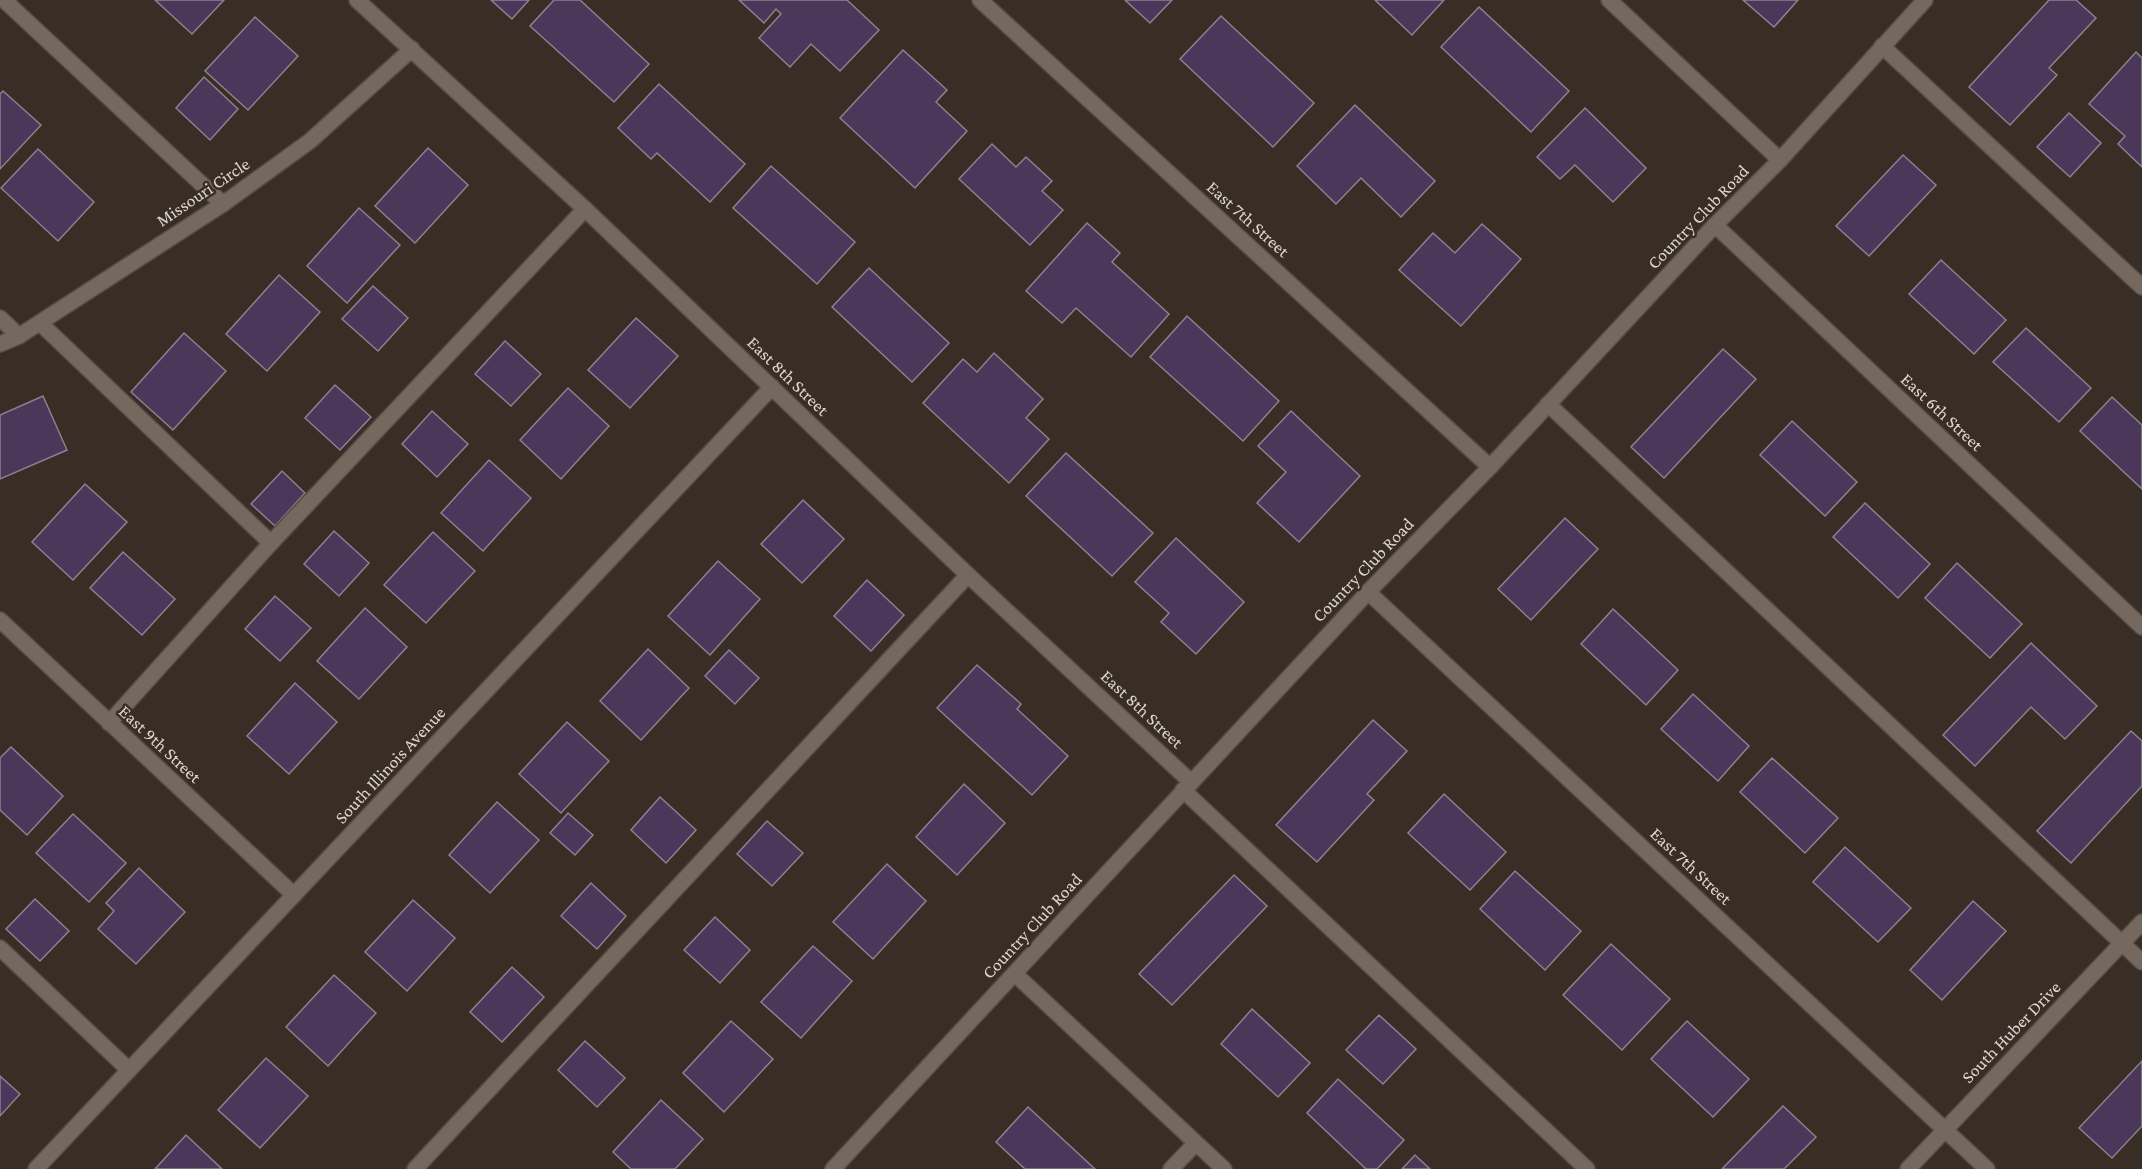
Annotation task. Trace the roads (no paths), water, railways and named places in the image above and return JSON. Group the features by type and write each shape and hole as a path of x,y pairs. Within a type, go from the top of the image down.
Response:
{"street":[{"path":"4,0 223,204"},
{"name":"East 8th Street","path":"357,0 585,209 1587,1169"},
{"name":"East 7th Street","path":"980,0 1490,467"},
{"path":"1609,0 1780,160"},
{"name":"Country Club Road","path":"833,1169 1368,592 1490,467 1715,225 1780,160 1925,0"},
{"path":"1882,46 2142,287"},
{"name":"Missouri Circle","path":"0,344 40,323 223,204 310,141 412,49"},
{"path":"109,723 271,543 585,209"},
{"name":"East 6th Street","path":"1715,225 2142,627"},
{"path":"0,318 19,336"},
{"path":"40,323 271,543"},
{"name":"South Illinois Avenue","path":"36,1169 772,387"},
{"path":"1548,404 2142,962"},
{"path":"414,1169 968,576"},
{"name":"East 7th Street","path":"1368,592 1987,1169"},
{"name":"East 9th Street","path":"0,620 294,895"},
{"name":"South Huber Drive","path":"1908,1169 2142,922"},
{"path":"0,948 129,1070"},
{"path":"1015,974 1224,1169"},
{"path":"1171,1169 1196,1143"}]}
